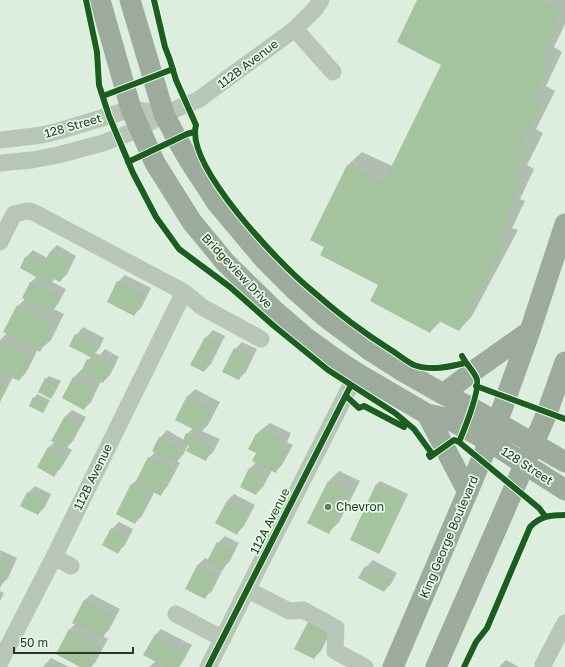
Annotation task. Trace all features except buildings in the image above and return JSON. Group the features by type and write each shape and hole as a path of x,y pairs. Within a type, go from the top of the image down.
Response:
{"main road":[{"name":"Bridgeview Drive","path":"100,0 131,109 155,163 192,222 225,262 282,317 334,358 357,373 428,414 493,432"},
{"path":"130,0 164,114 189,160 217,203 264,259 323,315 371,351 399,369 443,394 472,408 493,432"},
{"name":"King George Boulevard","path":"393,667 493,432 530,331 565,224"},
{"path":"443,394 530,331"},
{"path":"436,667 534,444 549,408 565,362"},
{"path":"428,414 468,492"},
{"name":"128 Street","path":"493,432 534,444 565,462"},
{"name":"128 Street","path":"493,432 525,464 565,490"}],"street":[{"name":"112B Avenue","path":"164,114 204,96 295,29 315,9 321,0"},
{"path":"295,29 333,72"},
{"name":"128 Street","path":"0,140 42,136 131,109 164,114"},
{"name":"128 Street","path":"0,163 32,160 58,155 103,143 139,129 164,114"},
{"path":"0,242 14,214 27,210 33,212 184,292 202,307 261,339"},
{"name":"112B Avenue","path":"0,662 54,557 184,292"},
{"name":"112A Avenue","path":"208,667 357,373"},
{"path":"54,557 71,566"},
{"path":"248,590 289,611 303,610 336,628 335,651 365,667"},
{"path":"176,614 223,639"},
{"path":"544,667 543,666 565,623"}],"cycle path":[{"path":"86,0 97,52 99,85 109,116 133,173 156,217 179,249 230,287 274,326 328,370 395,413 414,429 433,455"},
{"path":"154,0 165,47 176,80 196,125 196,143 205,164 219,188 257,236 295,276 329,305 359,329 408,362 427,368 446,367 465,363"},
{"path":"103,96 173,69"},
{"path":"128,162 194,132"},
{"path":"459,442 472,409 477,390 476,377 462,356"},
{"path":"208,667 351,385"},
{"path":"476,386 565,419"},
{"path":"346,396 359,408 364,406 404,427"},
{"path":"429,455 430,457 454,440 459,442 539,508 545,516"},
{"path":"464,667 476,642 487,628 530,527 542,518 555,515 565,515"}],"place":[{"name":"Chevron","path":"328,507"}]}
